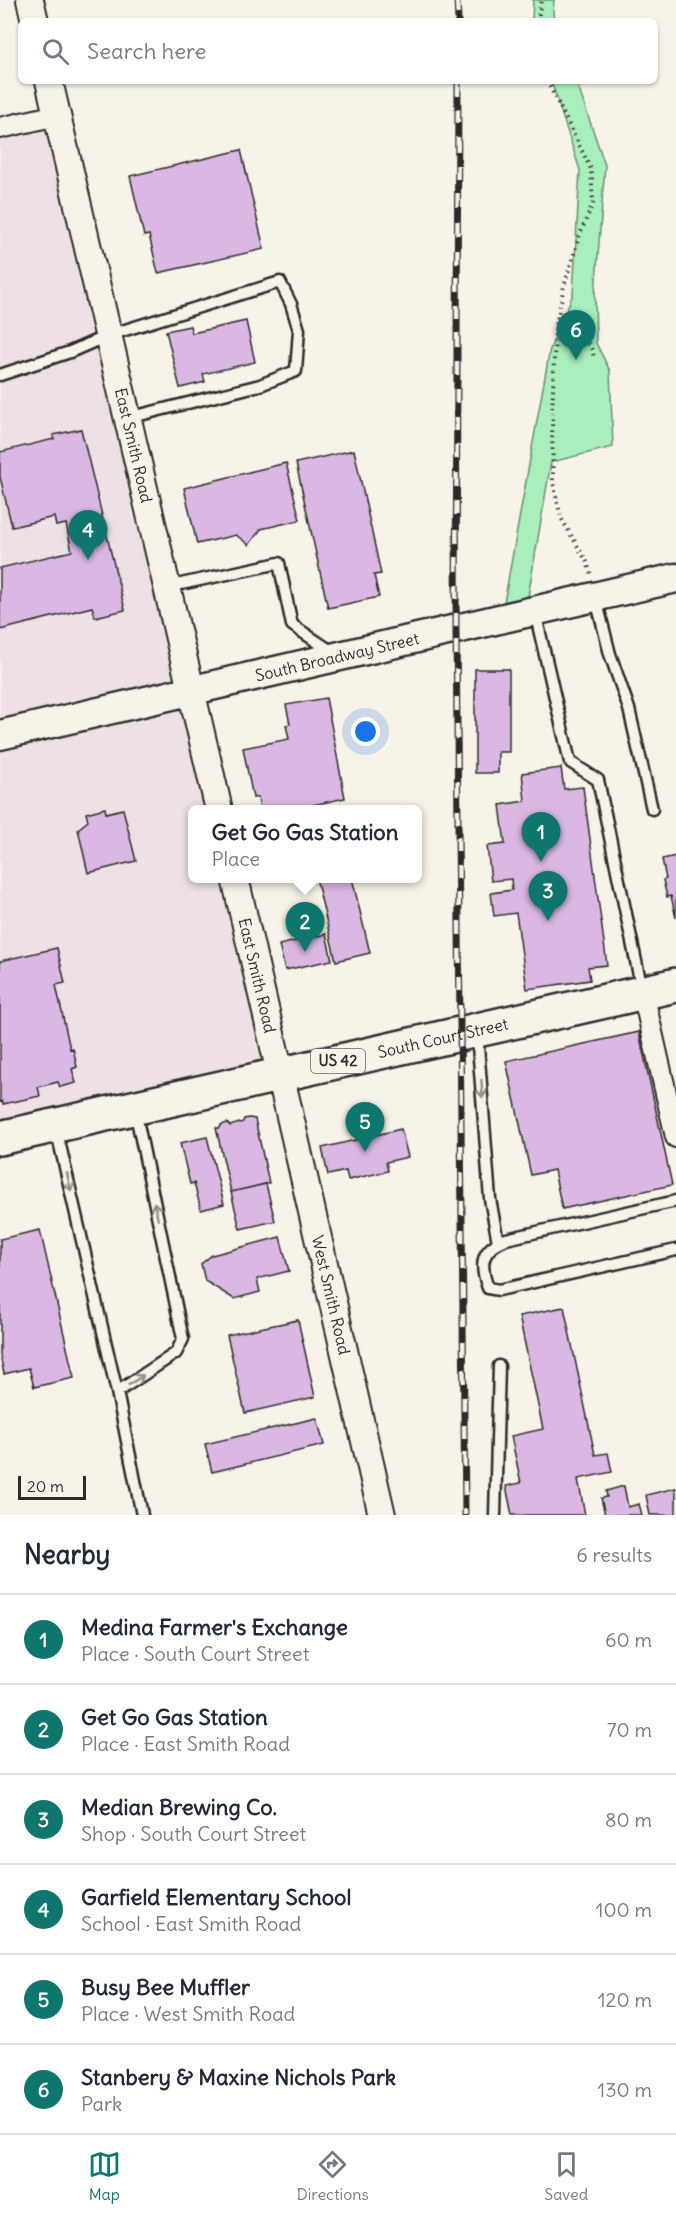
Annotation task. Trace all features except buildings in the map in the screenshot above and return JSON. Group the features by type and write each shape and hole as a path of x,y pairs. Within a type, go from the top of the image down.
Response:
{"highway":[{"name":"South Court Street","path":"0,1138 676,985"}],"main road":[{"name":"South Broadway Street","path":"0,735 535,611 593,587 676,578"}],"street":[{"path":"30,0 34,18"},
{"name":"East Smith Road","path":"50,84 218,805"},
{"path":"0,128 57,115"},
{"name":"East Smith Road","path":"236,883 280,1073"},
{"path":"643,993 676,1137"},
{"name":"West Smith Road","path":"280,1073 382,1515"}],"lane":[{"path":"0,375 70,352 109,334 280,282 291,304 299,330 296,371 260,386 128,418"},
{"path":"167,587 279,563 292,625 340,657"},
{"path":"593,587 610,654 630,709 652,809"},
{"path":"535,611 570,762 598,780 643,993"},
{"path":"477,1030 490,1199 498,1242"},
{"path":"117,1392 176,1353 183,1339 134,1107"},
{"path":"56,1125 117,1392 142,1515"},
{"path":"676,1201 506,1239 498,1242 486,1253 483,1267 488,1288 499,1290 676,1250"},
{"path":"495,1515 499,1366"}],"path":[{"path":"538,18 541,0"},
{"path":"548,84 591,169 593,203 580,234 567,276 555,331 552,419 553,482 561,518 587,562 593,587"},
{"path":"555,331 574,334 586,341 593,348 594,360"}],"shaded area":[{"path":"57,115 218,805 188,805 188,883 236,883 280,1073 0,1138 0,128"}],"green space":[{"path":"533,0 554,0 554,18 532,18"},
{"path":"552,84 577,84 605,165 595,294 596,343 610,371 613,447 551,462 525,614 501,619 550,349 573,294 580,170"}],"railway":[{"path":"457,0 458,18"},
{"path":"458,84 456,630 465,1515"}],"place":[{"name":"Stanbery & Maxine Nichols Park","path":"576,360"},
{"name":"Garfield Elementary School","path":"88,560"},
{"name":"Medina Farmer's Exchange","path":"541,862"},
{"name":"Median Brewing Co.","path":"548,921"},
{"name":"Get Go Gas Station","path":"305,952"},
{"name":"Busy Bee Muffler","path":"365,1152"}]}
